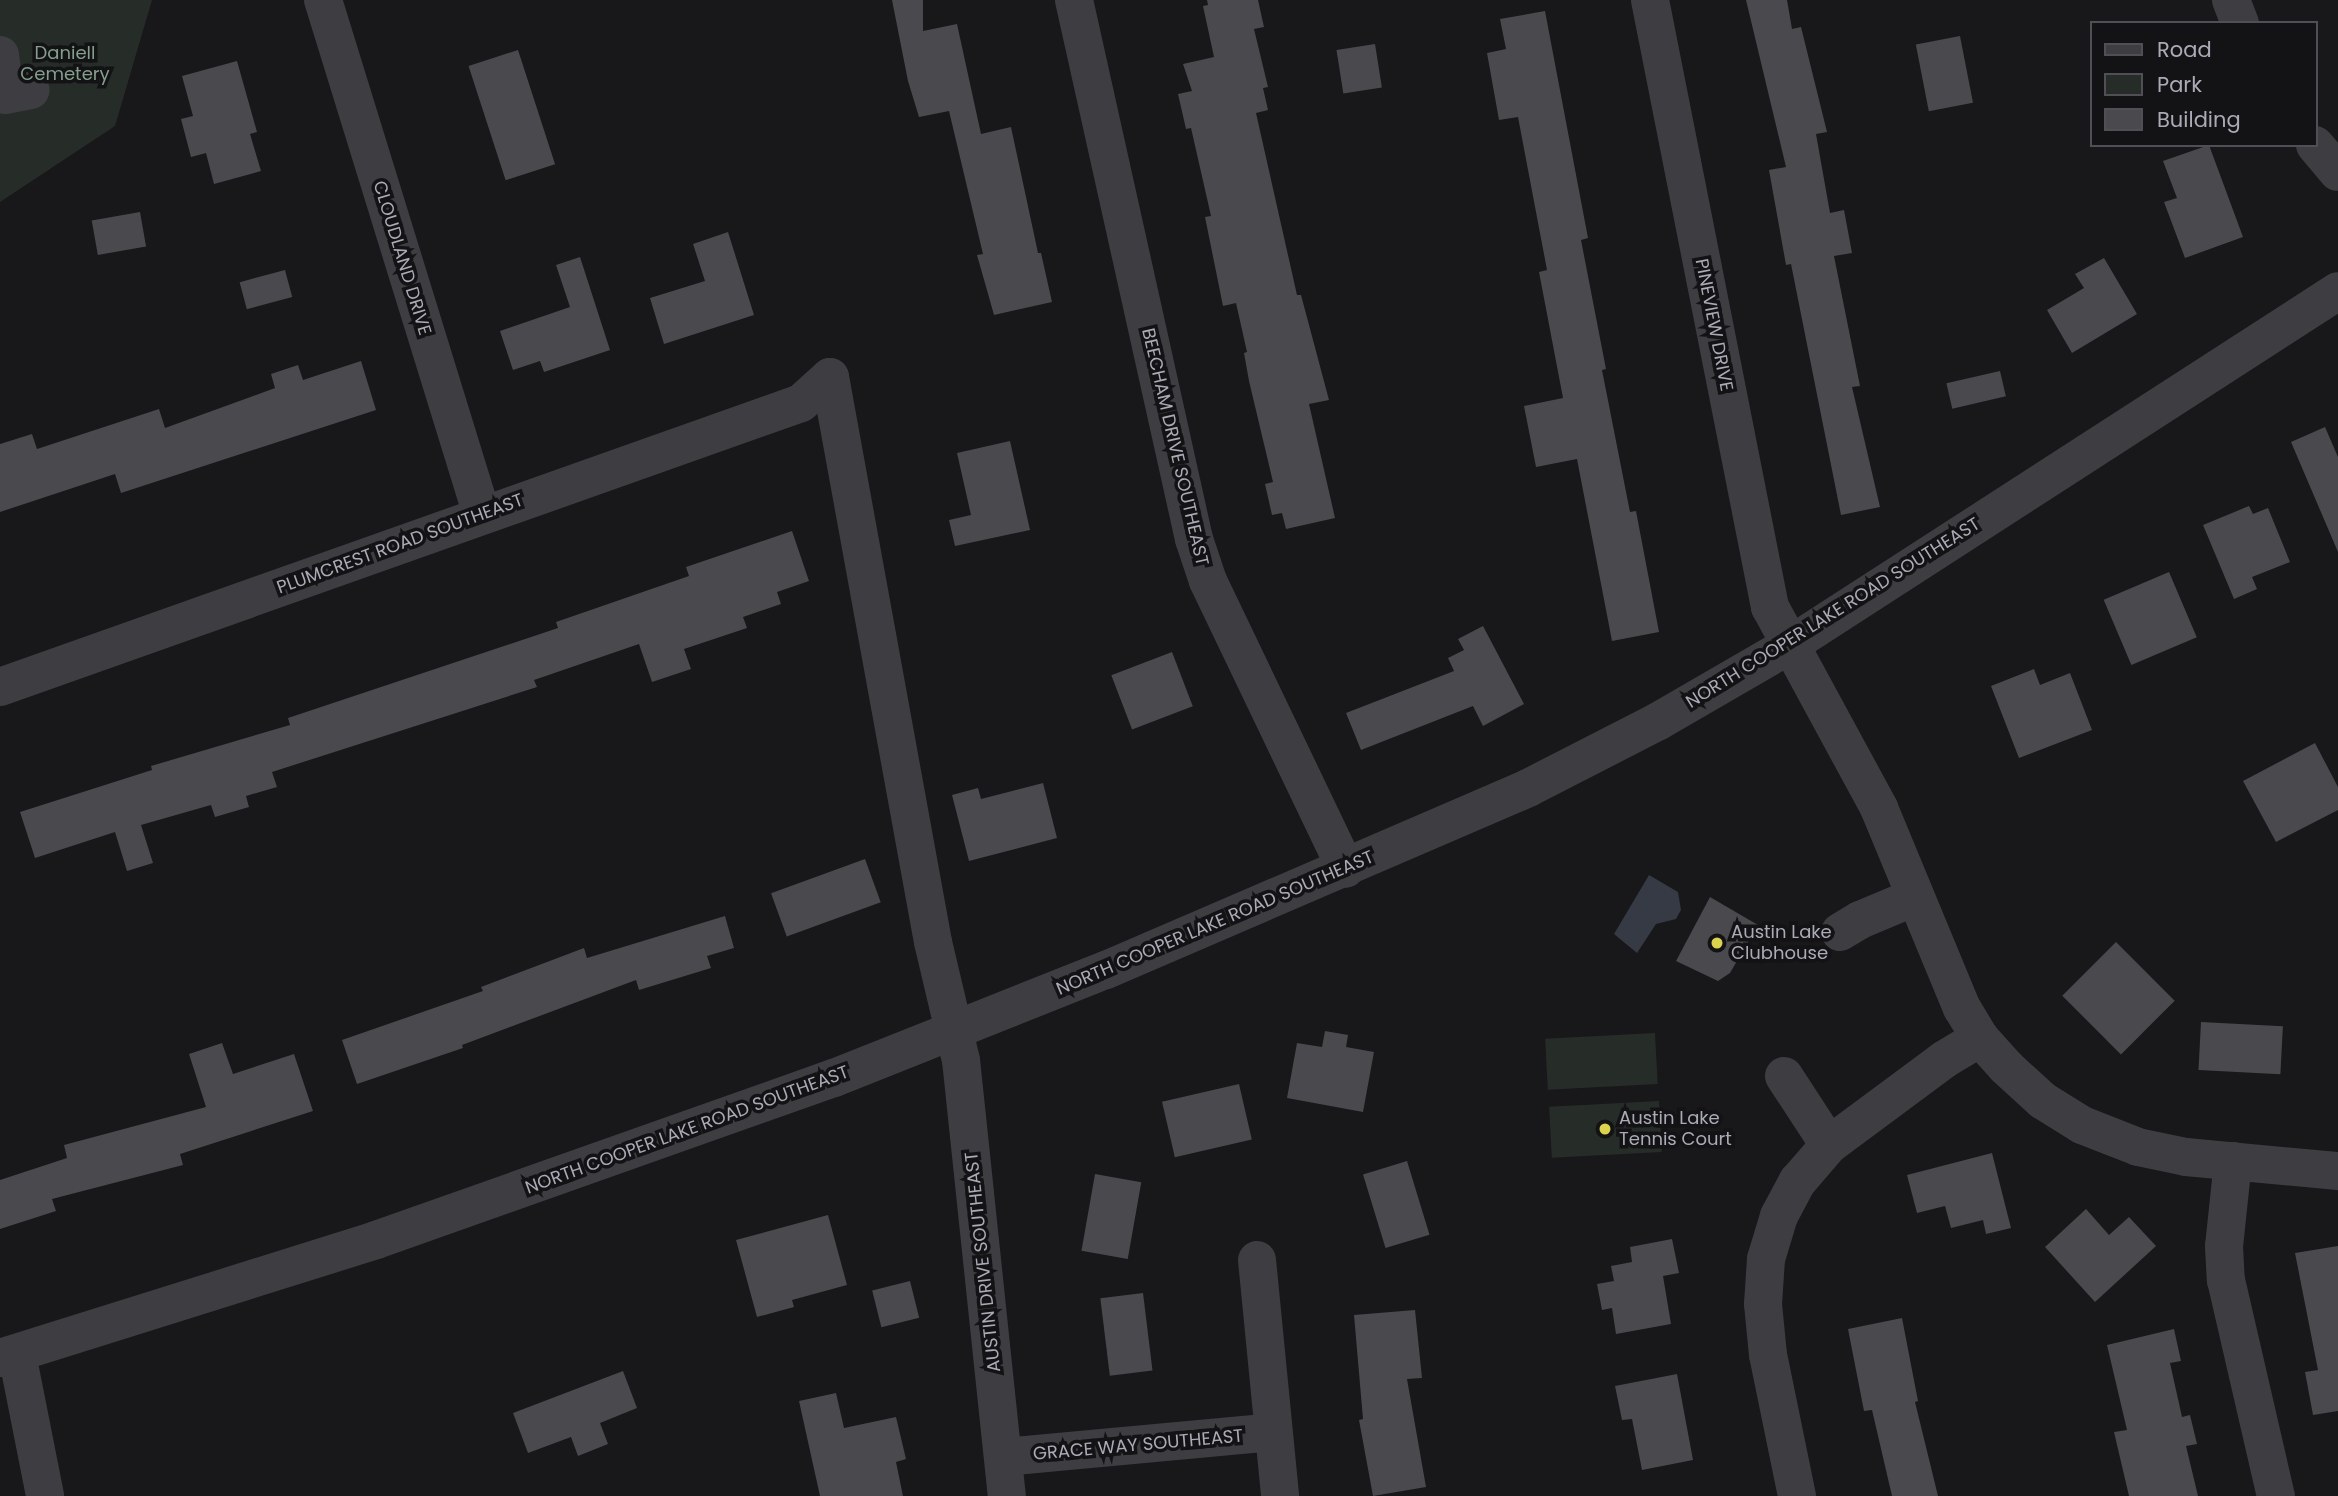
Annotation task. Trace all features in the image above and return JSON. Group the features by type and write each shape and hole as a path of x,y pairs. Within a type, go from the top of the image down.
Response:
{"street":[{"name":"CLOUDLAND DRIVE","path":"323,0 482,515"},
{"name":"BEECHAM DRIVE SOUTHEAST","path":"1074,0 1194,540 1208,581 1346,869"},
{"name":"PINEVIEW DRIVE","path":"1650,0 1770,607 1880,808 1947,976 1980,1038 2042,1100 2082,1125 2138,1147 2186,1157 2338,1171"},
{"path":"2231,0 2239,21"},
{"path":"0,55 5,95 31,90"},
{"path":"2317,147 2338,172"},
{"name":"NORTH COOPER LAKE ROAD SOUTHEAST","path":"9,1356 376,1240 834,1078 1106,970 1346,869 1528,788 1657,722 1790,645 2338,291"},
{"name":"AUSTIN DRIVE SOUTHEAST","path":"801,403 830,377 920,876 961,1060 1007,1496"},
{"name":"PLUMCREST ROAD SOUTHEAST","path":"0,687 801,403"},
{"path":"1840,932 1860,920 1915,897"},
{"path":"1797,1496 1768,1356 1763,1304 1766,1259 1779,1216 1798,1181 1829,1144 1945,1059 1980,1038"},
{"path":"1784,1076 1829,1144"},
{"path":"2233,1161 2224,1246 2226,1280 2276,1496"},
{"path":"1257,1259 1280,1496"},
{"path":"9,1356 44,1496"},
{"name":"GRACE WAY SOUTHEAST","path":"1004,1457 1273,1432"}],"green space":[{"name":"Daniell Cemetery","path":"0,0 152,0 115,126 0,202"},
{"name":"Austin Lake Tennis Court","path":"1655,1033 1658,1084 1548,1090 1545,1039"},
{"name":"Austin Lake Tennis Court","path":"1659,1101 1662,1152 1552,1158 1549,1107"}],"shaded area":[{"path":"1649,875 1678,892 1681,910 1676,919 1656,924 1637,953 1614,934"}],"building":[{"path":"892,0 923,0 923,31 957,24 981,134 1011,127 1038,253 1041,253 1052,302 994,315 977,255 983,254 949,111 919,117 908,81"},
{"path":"1207,0 1258,0 1264,27 1254,29 1268,87 1263,88 1268,110 1256,113 1297,295 1301,295 1329,400 1309,404 1335,518 1286,529 1282,513 1272,515 1265,484 1273,482 1249,381 1244,353 1247,352 1236,303 1223,306 1205,217 1211,216 1191,128 1186,129 1178,94 1192,91 1183,64 1214,57 1203,6 1208,5"},
{"path":"1746,0 1787,0 1792,29 1801,27 1827,132 1816,134 1830,213 1844,210 1852,253 1834,256 1860,386 1852,387 1880,507 1841,515 1791,264 1786,265 1769,170 1786,167"},
{"path":"1545,11 1588,238 1581,240 1606,369 1602,370 1630,512 1636,511 1659,632 1612,641 1577,459 1536,467 1524,406 1563,398 1539,272 1547,270 1518,117 1499,120 1487,53 1506,49 1500,19"},
{"path":"1960,36 1973,103 1929,111 1916,45"},
{"path":"1375,44 1382,87 1343,94 1336,50"},
{"path":"518,50 555,164 506,180 469,66"},
{"path":"237,61 257,132 250,134 261,171 214,184 206,153 191,157 181,119 193,116 182,76"},
{"path":"2210,147 2243,237 2185,258 2164,202 2177,198 2163,161"},
{"path":"140,212 146,246 98,255 92,221"},
{"path":"728,232 754,315 664,344 650,298 705,281 693,244"},
{"path":"580,257 610,350 544,372 540,361 513,370 500,331 570,307 556,265"},
{"path":"2104,258 2137,314 2072,353 2047,310 2084,288 2075,274"},
{"path":"285,270 292,297 247,309 240,282"},
{"path":"361,361 376,410 121,493 115,474 0,512 0,444 32,434 37,449 159,409 165,428 275,388 271,374 298,365 303,380"},
{"path":"2000,371 2006,396 1952,409 1946,383"},
{"path":"2325,427 2338,457 2338,552 2291,442"},
{"path":"1010,441 1030,530 955,546 949,520 971,515 957,453"},
{"path":"2249,506 2253,514 2268,508 2290,562 2252,577 2257,589 2234,599 2203,525"},
{"path":"792,531 809,581 777,592 781,604 743,617 747,628 684,649 691,669 652,682 639,644 534,680 537,687 272,772 277,787 246,796 249,807 215,817 211,805 141,825 153,863 127,871 115,832 35,858 20,812 152,770 151,766 290,725 288,718 558,628 556,622 689,576 686,567"},
{"path":"2169,572 2197,637 2131,665 2104,600"},
{"path":"1483,626 1524,704 1483,726 1473,706 1361,750 1346,713 1454,671 1448,658 1464,650 1458,639"},
{"path":"1172,652 1193,706 1132,729 1111,675"},
{"path":"2034,669 2040,685 2070,673 2092,730 2019,758 1991,686"},
{"path":"2315,743 2338,787 2338,810 2276,842 2243,781"},
{"path":"1043,783 1057,838 969,861 952,795 978,788 981,799"},
{"path":"865,859 881,902 787,936 771,893"},
{"name":"Austin Lake Clubhouse","path":"1710,897 1758,925 1730,973 1718,981 1676,961"},
{"path":"725,916 734,948 707,956 711,968 639,990 636,980 462,1045 463,1048 357,1084 342,1040 483,991 481,987 584,948 587,958"},
{"path":"2116,942 2175,1001 2121,1054 2062,996"},
{"path":"2201,1022 2283,1026 2280,1074 2198,1070"},
{"path":"1325,1031 1348,1035 1346,1047 1374,1052 1363,1112 1287,1098 1297,1043 1322,1047"},
{"path":"222,1043 233,1074 294,1054 313,1111 180,1154 183,1165 52,1199 56,1211 0,1229 0,1180 67,1158 64,1145 206,1107 189,1054"},
{"path":"1239,1084 1252,1140 1175,1157 1162,1102"},
{"path":"1992,1153 2011,1228 1986,1234 1983,1220 1951,1228 1945,1206 1917,1213 1907,1175"},
{"path":"1407,1161 1430,1235 1386,1248 1363,1174"},
{"path":"1095,1174 1141,1182 1128,1259 1081,1251"},
{"path":"2086,1209 2109,1235 2129,1217 2156,1246 2095,1302 2045,1247"},
{"path":"828,1215 847,1285 792,1300 794,1307 757,1317 736,1240"},
{"path":"1672,1239 1679,1273 1663,1276 1671,1324 1616,1334 1612,1308 1602,1310 1597,1284 1614,1281 1611,1266 1632,1262 1630,1247"},
{"path":"2338,1246 2338,1411 2313,1415 2305,1372 2318,1370 2295,1253"},
{"path":"910,1281 919,1318 881,1327 872,1290"},
{"path":"1143,1293 1153,1370 1110,1376 1100,1298"},
{"path":"1415,1310 1422,1378 1407,1379 1426,1487 1373,1496 1359,1420 1363,1419 1354,1315"},
{"path":"1902,1318 1918,1401 1915,1402 1938,1496 1892,1496 1872,1410 1864,1411 1848,1329"},
{"path":"2174,1329 2181,1361 2170,1363 2182,1417 2190,1415 2197,1444 2186,1446 2198,1496 2129,1496 2114,1432 2127,1430 2107,1345"},
{"path":"623,1371 637,1408 600,1423 608,1444 578,1456 571,1437 528,1453 513,1413"},
{"path":"1677,1374 1693,1460 1642,1470 1632,1419 1622,1420 1615,1386"},
{"path":"836,1393 844,1428 896,1417 906,1459 896,1462 903,1496 820,1496 799,1401"}],"place":[{"name":"Austin Lake Clubhouse","path":"1717,943"},
{"name":"Austin Lake Tennis Court","path":"1605,1129"}]}
